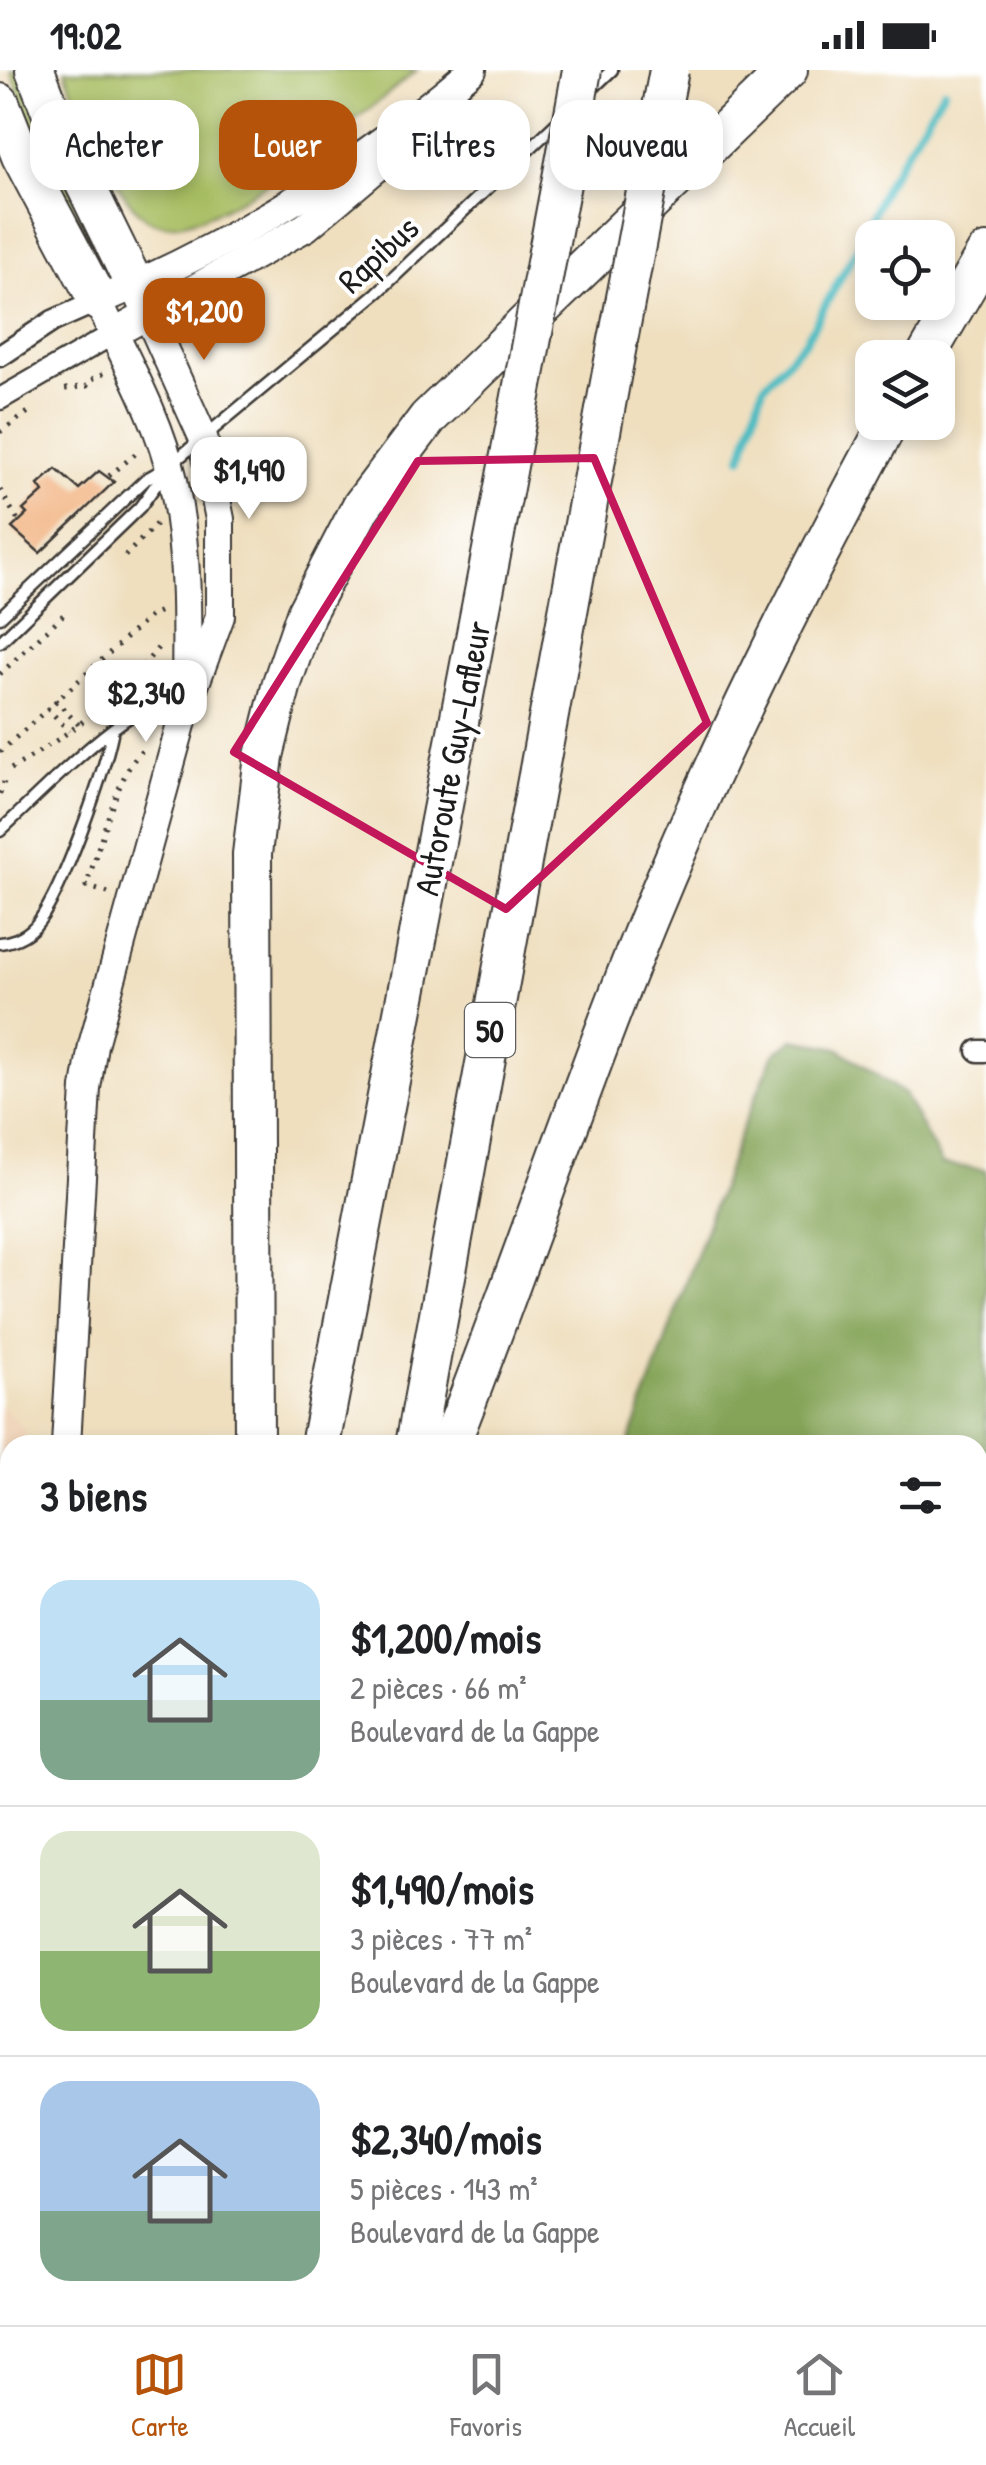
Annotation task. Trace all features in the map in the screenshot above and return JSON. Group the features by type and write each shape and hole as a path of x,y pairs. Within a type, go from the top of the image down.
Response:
{"highway":[{"path":"35,70 56,128 143,300"},
{"name":"Autoroute Guy-Lafleur","path":"322,1435 580,70"},
{"name":"50","path":"417,1435 669,70"},
{"path":"254,1435 252,854 267,744 306,613 361,508 428,418 788,70"},
{"path":"0,103 21,156 106,318"},
{"path":"935,340 986,252"},
{"path":"454,1435 569,1121 676,854 785,619 879,440"}],"street":[{"path":"0,399 106,318 143,300 400,130 474,70"},
{"path":"67,1435 89,1066 102,1000 185,710 220,616 220,520 203,437 143,300"},
{"path":"0,356 53,320 106,318"},
{"path":"106,318 169,466 187,611 185,710"}],"lane":[{"name":"Rapibus","path":"0,617 146,479 169,466 378,293 612,70"},
{"name":"Rapibus","path":"0,642 140,507 169,466"},
{"path":"0,830 83,753 149,707 185,710"},
{"path":"0,943 22,936 46,910 105,769 112,734"}],"path":[{"path":"63,390 88,384"},
{"path":"0,432 46,400"},
{"path":"109,476 142,448"},
{"path":"0,490 19,522"},
{"path":"125,556 159,521"},
{"path":"0,752 150,616 166,610"},
{"path":"0,674 63,614"},
{"path":"11,770 79,726 128,685 165,639"},
{"path":"56,700 79,726"},
{"path":"48,708 69,731"},
{"path":"108,893 86,886 104,840 105,822 140,751 150,748"},
{"path":"0,794 4,782"}],"highlighted area":[{"path":"594,458 707,723 506,909 234,752 418,461"}],"shaded area":[{"path":"0,1404 25,1429 25,1435 0,1435"}],"green space":[{"path":"11,70 22,70 35,100 30,100 30,120"},
{"path":"65,70 417,70 357,118 357,100 219,100 219,190 256,190 210,214 177,224 151,221 121,190 199,190 199,100 77,100"},
{"path":"63,190 75,190 107,263 98,257"},
{"path":"793,1039 838,1048 904,1094 942,1164 986,1170 986,1435 632,1435 742,1128 774,1054"}],"building":[{"path":"56,469 79,489 99,471 114,482 40,553 12,528 27,514 23,510 43,492 38,485"}],"waterway":[{"path":"742,457 763,387 806,340 861,241 885,186 944,90"}]}
